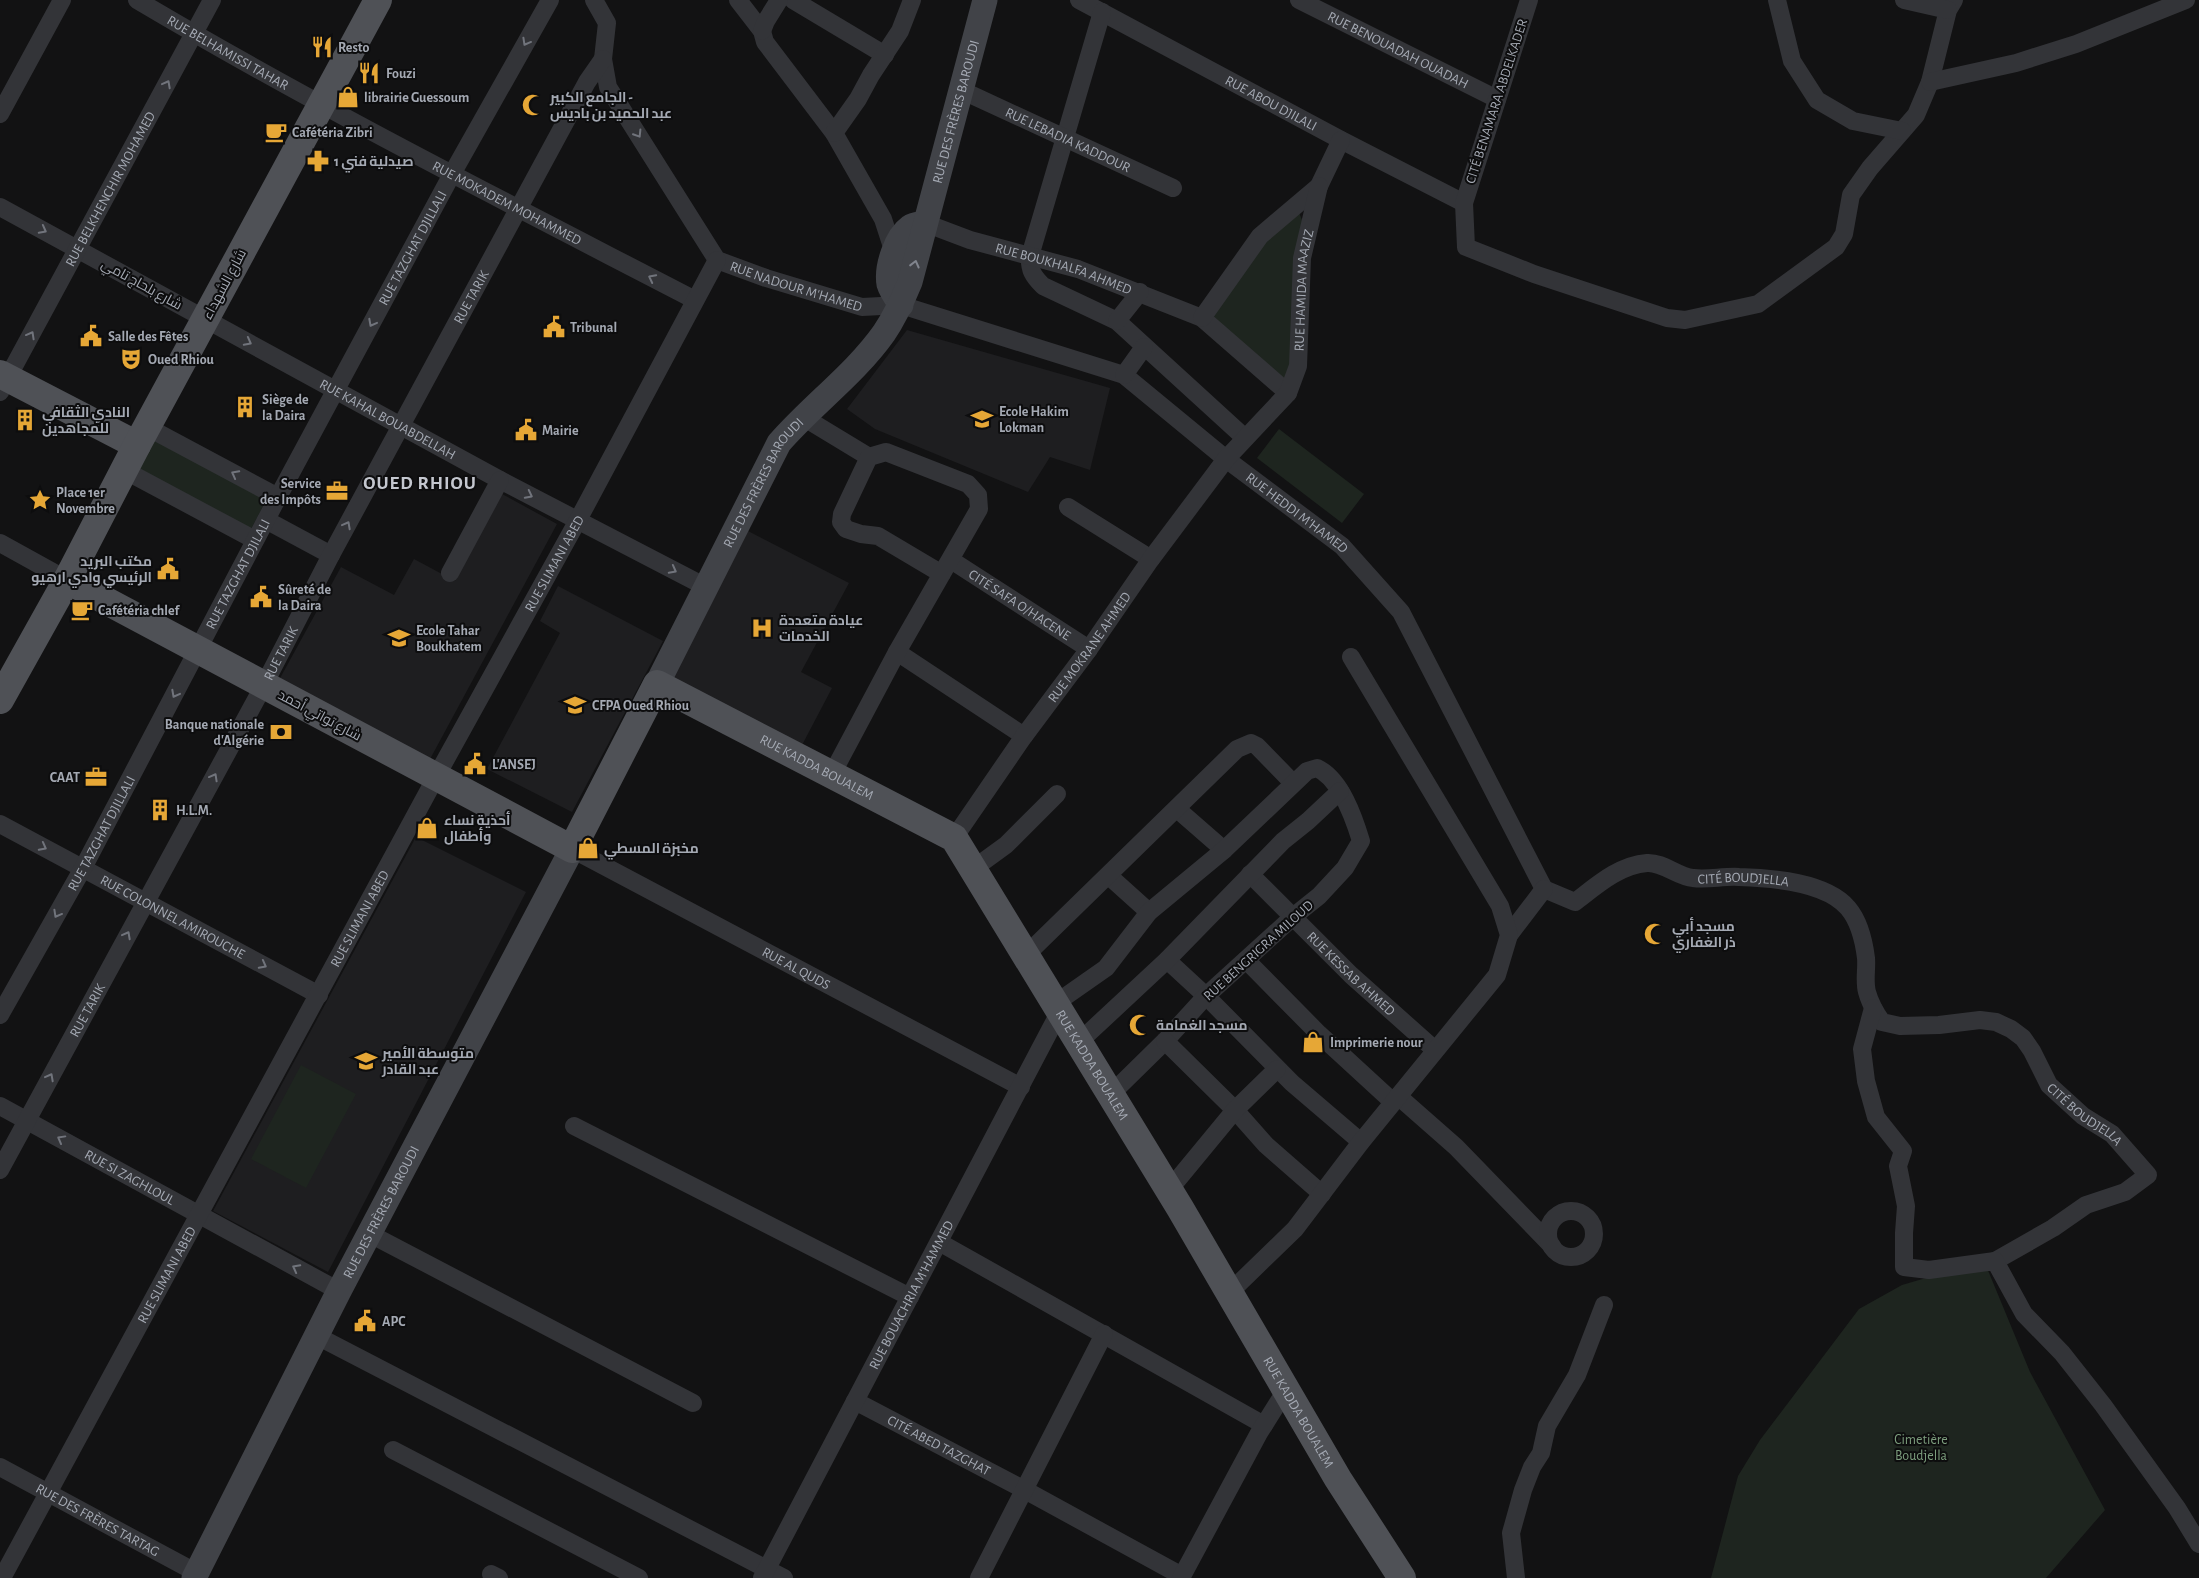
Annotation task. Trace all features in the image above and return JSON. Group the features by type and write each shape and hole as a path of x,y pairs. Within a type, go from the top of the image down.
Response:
{"main road":[{"name":"شارع الشهداء","path":"0,700 67,580 205,318 378,0"},
{"path":"3,381 142,436"},
{"name":"شارع تواتي أحمد","path":"67,580 572,849"},
{"path":"572,849 657,684"},
{"name":"RUE KADDA BOUALEM","path":"657,684 831,776 954,838 1169,1190 1338,1479 1402,1578"}],"street":[{"path":"0,114 62,0"},
{"name":"RUE BELHAMISSI TAHAR","path":"137,0 194,34 321,104"},
{"name":"RUE BELKHENCHIR MOHAMED","path":"3,381 79,249 212,0"},
{"name":"RUE TAZGHAT DJILLALI","path":"278,497 452,174 550,0"},
{"name":"RUE NADOUR M'HAMED","path":"594,0 607,23 603,59 608,87 717,260 766,278 862,307 901,305"},
{"path":"738,0 762,31 765,42 834,133 883,219 894,253"},
{"path":"762,31 779,0"},
{"path":"793,0 885,55"},
{"path":"834,133 858,99 871,75 900,31 912,0"},
{"name":"RUE DES FRÈRES BAROUDI","path":"657,684 779,443 802,416 847,376 884,333 901,305 910,282 985,0"},
{"name":"RUE ABOU DJILALI","path":"1079,0 1341,140 1464,203"},
{"path":"1777,0 1792,61 1817,100 1853,121 1902,131"},
{"path":"1464,203 1466,248 1534,274 1668,318 1685,320 1758,304 1836,247 1844,234 1851,195 1870,168 1916,115 1930,82 1951,5 1904,0"},
{"path":"1930,82 2016,63 2076,44 2186,0"},
{"name":"CITÉ BENAMARA ABDELKADER","path":"1464,203 1526,1"},
{"name":"RUE BENOUADAH OUADAH","path":"1311,3 1497,99"},
{"path":"1102,12 1030,256 1029,267 1034,278 1043,286 1117,321 1144,348 1245,438"},
{"name":"RUE TARIK","path":"0,1170 264,685 331,554 518,209 587,82 603,59"},
{"name":"RUE LEBADIA KADDOUR","path":"961,90 1173,188"},
{"name":"RUE MOKADEM MOHAMMED","path":"321,104 518,209 696,300"},
{"path":"1202,318 1260,236 1319,186 1341,140"},
{"name":"RUE HAMIDA MAAZIZ","path":"1288,393 1298,366 1302,258 1319,186"},
{"name":"شارع بلحاج تامي","path":"0,207 205,318"},
{"path":"901,305 890,285 889,272 894,253 902,234 911,226 925,223"},
{"name":"RUE BOUKHALFA AHMED","path":"925,223 970,240 1078,269 1202,318 1288,393"},
{"name":"RUE SLIMANI ABED","path":"2,1578 436,777 578,520 717,260"},
{"path":"1117,321 1140,292"},
{"name":"RUE HEDDI M'HAMED","path":"901,305 1124,375 1226,459 1342,546 1400,612 1544,889"},
{"name":"RUE KAHAL BOUABDELLAH","path":"205,318 500,480 706,587"},
{"path":"1124,375 1144,348"},
{"name":"RUE MOKRANE AHMED","path":"954,838 1024,736 1089,649 1151,559 1226,459 1288,393"},
{"path":"802,416 869,457 886,452 968,484 974,488 978,495 979,509 897,652 831,776"},
{"path":"142,436 278,497"},
{"name":"CITÉ SAFA O/HACENE","path":"869,457 842,514 841,522 843,526 861,534 878,536 947,567 1089,649"},
{"path":"124,470 255,540"},
{"path":"450,573 500,480"},
{"name":"RUE TAZGHAT DJILALI","path":"198,651 278,497"},
{"path":"1068,507 1151,559"},
{"path":"266,520 331,554"},
{"path":"0,542 67,580"},
{"name":"RUE TAZGHAT DJILLALI","path":"0,1015 83,868 198,651"},
{"path":"897,652 1024,736"},
{"path":"1351,657 1500,906 1509,935"},
{"path":"1026,955 1244,744 1251,743 1257,746 1293,783"},
{"path":"1058,1007 1106,968 1149,912 1224,850 1293,783 1308,771 1317,768 1325,773 1340,791 1308,822 1283,841 1167,960 1079,1042"},
{"name":"RUE BENGRIGRA MILOUD","path":"1110,1094 1165,1041 1206,996 1294,916 1319,896 1345,868 1361,841 1354,815 1340,791"},
{"path":"973,869 1006,845 1057,794"},
{"path":"1177,809 1224,850"},
{"name":"RUE COLONNEL AMIROUCHE","path":"0,824 319,995"},
{"name":"RUE DES FRÈRES BAROUDI","path":"195,1576 338,1291 370,1234 572,849"},
{"name":"RUE AL QUDS","path":"572,849 1020,1087"},
{"name":"CITÉ BOUDJELLA","path":"1544,889 1575,902 1622,870 1648,862 1691,878 1738,877 1785,881 1807,885 1834,895 1849,909 1860,929 1866,957 1866,990 1872,1008 1882,1022 1900,1026 1939,1025 1980,1020 1996,1022 2011,1029 2023,1038 2032,1051 2049,1085 2084,1116 2112,1134 2148,1175 2125,1192 2086,1206 2054,1228 1995,1261 1929,1270 1904,1267 1906,1206 1898,1166 1903,1151 1876,1117 1866,1081 1862,1049 1872,1008"},
{"name":"RUE KESSAB AHMED","path":"1250,874 1351,975 1435,1050"},
{"path":"1109,876 1149,912"},
{"path":"1229,1293 1295,1229 1361,1142 1497,975 1509,935 1544,889"},
{"path":"1167,960 1206,996 1277,1069 1361,1142"},
{"path":"1246,960 1319,1034 1456,1147 1552,1246"},
{"name":"RUE BOUACHRIA M'HAMMED","path":"764,1573 1020,1087 1058,1007"},
{"path":"1165,1041 1235,1110 1266,1145 1322,1194"},
{"path":"1169,1190 1235,1110 1277,1069"},
{"name":"RUE SI ZAGHLOUL","path":"0,1106 338,1291"},
{"path":"574,1126 910,1297"},
{"path":"370,1234 693,1403"},
{"path":"939,1242 1264,1425"},
{"path":"1995,1261 2024,1314 2062,1353 2103,1405 2178,1508 2199,1544"},
{"path":"1516,1578 1511,1533 1523,1490 1532,1467 1541,1453 1547,1426 1577,1375 1604,1305"},
{"path":"980,1578 1104,1334"},
{"path":"317,1336 764,1573 784,1578"},
{"name":"CITÉ ABED TAZGHAT","path":"855,1401 1024,1489 1182,1577 1264,1425 1286,1390"},
{"path":"393,1450 640,1578"},
{"name":"RUE DES FRÈRES TARTAG","path":"0,1467 195,1576"}],"shaded area":[{"name":"Ecole Hakim Lokman","path":"907,330 1110,388 1090,470 1050,457 1028,492 875,429 847,409"},
{"name":"Ecole Tahar Boukhatem","path":"502,494 557,524 429,761 279,680 341,567 394,595 414,559 455,581"},
{"name":"عيادة متعددة الخدمات","path":"748,531 849,583 801,672 832,688 801,747 672,679"},
{"name":"CFPA Oued Rhiou","path":"558,586 663,641 572,812 487,769 560,633 540,621"},
{"name":"متوسطة الأمير عبد القادر","path":"416,837 526,892 328,1272 213,1211"}],"green space":[{"path":"1298,210 1304,225 1293,359 1286,380 1208,316 1265,238"},
{"path":"1279,429 1364,494 1342,523 1257,458"},
{"path":"153,438 267,499 251,529 137,468"},
{"path":"301,1065 356,1094 306,1188 251,1159"},
{"name":"Cimetière Boudjella","path":"1987,1268 2030,1372 2105,1510 2046,1578 1711,1578 1738,1476 1760,1440 1859,1309 1902,1285 1936,1275"}],"place":[{"name":"Resto","path":"322,47"},
{"name":"Fouzi","path":"369,73"},
{"name":"librairie Guessoum","path":"348,97"},
{"name":"الجامع الكبير - عبد الحميد بن باديس","path":"533,105"},
{"name":"Cafétéria Zibri","path":"276,132"},
{"name":"صيدلية فني 1","path":"318,161"},
{"name":"Tribunal","path":"554,327"},
{"name":"Salle des Fêtes","path":"91,336"},
{"name":"Oued Rhiou","path":"131,359"},
{"name":"Siège de la Daira","path":"245,407"},
{"name":"Ecole Hakim Lokman","path":"982,419"},
{"name":"النادي الثقافي للمجاهدين","path":"25,420"},
{"name":"Mairie","path":"526,430"},
{"name":"Service des Impôts","path":"337,491"},
{"name":"Place 1er Novembre","path":"40,500"},
{"name":"مكتب البريد الرئيسي وادي ارهيو","path":"168,569"},
{"name":"Sûreté de la Daira","path":"261,597"},
{"name":"Cafétéria chlef","path":"82,610"},
{"name":"عيادة متعددة الخدمات","path":"762,628"},
{"name":"Ecole Tahar Boukhatem","path":"399,638"},
{"name":"CFPA Oued Rhiou","path":"575,705"},
{"name":"Banque nationale d'Algérie","path":"281,732"},
{"name":"L'ANSEJ","path":"475,764"},
{"name":"CAAT","path":"96,777"},
{"name":"H.L.M.","path":"160,810"},
{"name":"أحذية نساء وأطفال","path":"427,828"},
{"name":"مخبزة المسطي","path":"588,848"},
{"name":"مسجد أبي ذر الغفاري","path":"1655,934"},
{"name":"مسجد الغمامة","path":"1140,1025"},
{"name":"Imprimerie nour","path":"1313,1042"},
{"name":"متوسطة الأمير عبد القادر","path":"366,1061"},
{"name":"APC","path":"365,1321"}],"district":[{"name":"OUED RHIOU","path":"420,482"}]}
